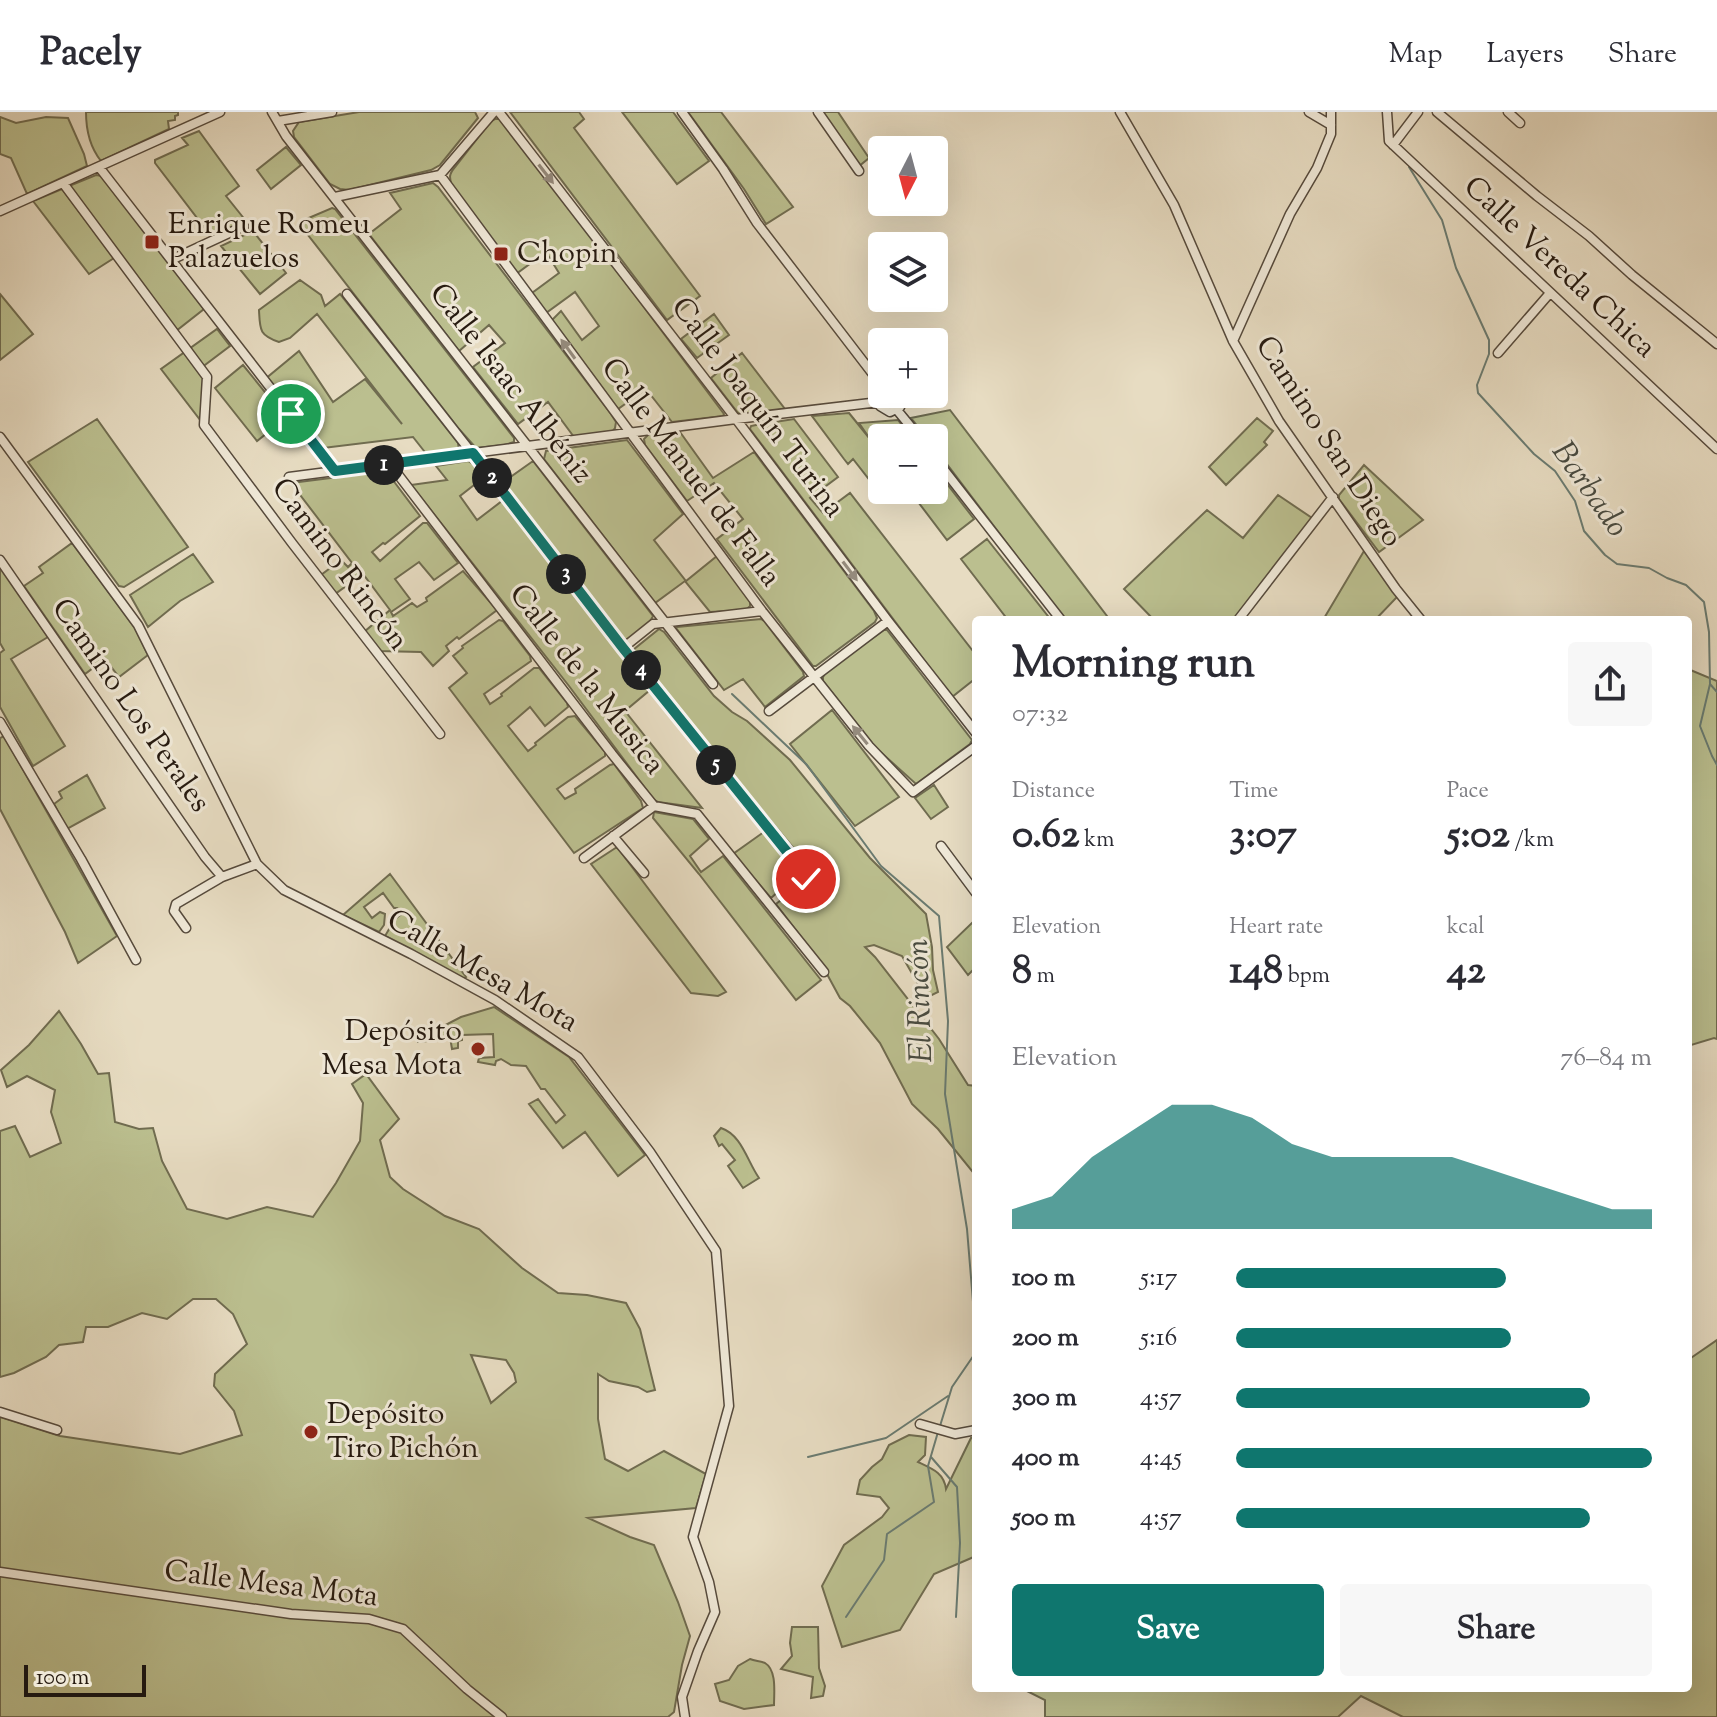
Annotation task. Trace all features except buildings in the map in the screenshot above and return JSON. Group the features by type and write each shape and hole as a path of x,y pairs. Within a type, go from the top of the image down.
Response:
{"street":[{"path":"0,211 220,112"},
{"name":"Calle Isaac Albéniz","path":"272,112 286,136 713,684"},
{"path":"278,121 332,112"},
{"path":"335,197 440,175 496,112"},
{"name":"Calle Joaquín Turina","path":"496,112 972,728"},
{"path":"682,112 757,223 868,370"},
{"path":"818,112 859,171"},
{"name":"Camino San Diego","path":"1120,112 1174,205 1233,341 1279,421 1418,616"},
{"path":"1309,112 1331,125"},
{"path":"1233,341 1290,214 1317,168 1331,134 1331,112"},
{"path":"1387,112 1389,141 1393,145 1418,112"},
{"path":"1437,112 1717,344"},
{"path":"1508,112 1520,123"},
{"name":"Calle Vereda Chica","path":"1393,145 1717,449"},
{"path":"99,167 335,471"},
{"name":"Calle Manuel de Falla","path":"440,175 762,611 869,746 913,792 972,749"},
{"name":"Camino Rincón","path":"63,183 207,377 204,425 440,734"},
{"path":"171,260 244,226"},
{"path":"1498,353 1550,293"},
{"path":"347,294 623,648 800,868 812,893"},
{"path":"289,477 868,403"},
{"path":"884,408 886,411 897,410 908,424"},
{"name":"Calle Mesa Mota","path":"0,437 138,625 257,864 284,890 495,1000 578,1057 650,1152 716,1251 729,1406 693,1537 709,1582 715,1612 682,1697 685,1717"},
{"name":"Calle de la Musica","path":"390,464 654,806 697,814 824,972"},
{"path":"948,475 1058,616"},
{"path":"1241,616 1333,497"},
{"name":"Camino Los Perales","path":"0,560 205,857 222,877"},
{"path":"623,648 653,624 762,611"},
{"path":"769,711 888,621"},
{"path":"0,722 136,960"},
{"path":"584,858 654,806"},
{"path":"613,836 644,873"},
{"path":"941,846 972,888"},
{"path":"186,928 174,911 176,904 222,877 257,864"},
{"path":"0,1412 57,1430"},
{"path":"920,1424 955,1434 972,1431"},
{"name":"Calle Mesa Mota","path":"0,1572 291,1614 369,1619 403,1629 502,1717"}],"green space":[{"path":"86,112 178,112 178,115 175,120 168,121 169,129 101,161 89,138"},
{"path":"359,112 475,112 478,118 440,165 431,170 349,190 340,189 330,184 294,137 293,131 299,122"},
{"path":"510,112 579,112 584,119 574,128 700,296 667,320"},
{"path":"622,112 673,112 709,161 677,184"},
{"path":"688,112 721,112 793,207 766,224"},
{"path":"820,112 838,112 868,157 858,167"},
{"path":"0,117 16,123 46,117 68,118 87,166 27,194 11,158 0,154"},
{"path":"495,119 500,119 607,258 723,416 672,422 646,389 618,409 552,320 561,311 582,340 599,326 575,292 546,313 532,293 559,273 546,252 516,274 452,186 452,172"},
{"path":"199,131 239,186 226,196 246,221 213,236 155,163 155,160 188,145 182,138"},
{"path":"286,147 301,165 271,189 257,170"},
{"path":"96,175 102,176 204,309 176,331 69,186"},
{"path":"433,183 611,414 616,422 612,432 574,437 548,402 518,424 473,367 505,343 489,325 459,351 369,234 401,209 390,193"},
{"path":"62,189 114,258 89,274 33,201"},
{"path":"332,208 514,438 514,442 476,448 301,226 300,222"},
{"path":"253,231 286,273 260,294 221,246"},
{"path":"300,280 321,295 325,306 340,294 458,443 459,450 428,456 413,437 323,448 315,446 264,380 299,351 333,402 365,379 402,424 317,314 290,338 279,342 262,331 259,310"},
{"path":"0,294 33,334 0,360"},
{"path":"714,314 729,335 697,358 681,339"},
{"path":"217,329 230,346 201,368 207,377 204,425 161,369"},
{"path":"742,353 785,409 742,415 711,378"},
{"path":"243,365 286,418 257,441 215,388"},
{"path":"950,410 1107,616 1062,616 948,465 948,424 916,424 911,418"},
{"path":"849,413 868,437 868,478 853,459 848,464 812,416"},
{"path":"1257,418 1273,431 1264,442 1267,445 1226,485 1209,467"},
{"path":"97,419 188,547 124,587 119,586 28,462"},
{"path":"794,419 838,477 810,498 823,513 850,493 972,650 972,681 952,697 750,429 751,426"},
{"path":"898,420 901,424 868,424 868,436 859,423"},
{"path":"680,432 713,478 754,452 874,611 875,622 813,666 717,539 743,519 714,483 687,501 645,445 644,439 648,435"},
{"path":"627,440 683,514 654,540 686,581 717,556 750,600 746,610 710,612 685,581 655,603 544,459 546,451"},
{"path":"468,461 483,478 460,496 477,520 502,501 650,690 625,711 702,808 654,800 411,485 447,480 436,466"},
{"path":"533,461 653,616 645,628 633,637 624,640 620,636 502,483"},
{"path":"1364,465 1423,520 1379,552 1339,499"},
{"path":"386,471 420,516 372,552 380,561 423,523 427,523 458,563 434,580 419,562 395,579 410,599 391,612 393,616 412,603 417,607 427,601 426,598 463,571 497,610 446,646 449,651 433,666 421,652 378,651 364,632 390,610 363,574 335,594 321,575 341,560 348,567 352,563 291,483"},
{"path":"948,485 974,519 947,540 920,504 948,504"},
{"path":"1278,495 1315,520 1241,616 1150,616 1124,589 1207,510 1243,538"},
{"path":"987,539 1048,616 1005,616 961,559"},
{"path":"72,543 135,628 148,655 119,677 105,659 85,674 24,586 43,573 39,567"},
{"path":"1364,551 1398,596 1379,616 1325,616"},
{"path":"193,554 213,582 180,601 148,627 130,595"},
{"path":"0,566 48,637 11,659 65,746 33,766 0,707 0,653 4,650 0,643"},
{"path":"761,619 804,676 765,707 743,679 724,690 676,628"},
{"path":"499,620 503,621 531,661 484,694 490,704 534,668 539,668 568,707 545,726 530,707 508,726 528,751 568,717 575,716 605,756 557,789 565,799 614,764 641,801 643,808 574,853 449,688 467,673 453,656"},
{"path":"659,629 664,632 714,696 790,760 870,858 926,914 938,992 926,998 902,956 874,945 865,947 939,1039 968,1085 972,1086 972,1171 938,1129 912,1104 880,1043 840,998 821,963 776,904 812,880 802,858 683,716 633,650"},
{"path":"884,630 972,740 916,784 875,747 823,681 827,670"},
{"path":"1692,671 1717,681 1717,1039 1692,1045"},
{"path":"832,710 899,797 855,826 790,744"},
{"path":"4,736 117,936 78,963 65,932 0,809 0,738"},
{"path":"87,775 105,808 67,829 54,804 62,798 59,792"},
{"path":"934,785 948,807 931,819 915,798"},
{"path":"654,812 693,819 709,839 690,856 701,872 723,856 821,980 796,1000 653,818"},
{"path":"768,829 799,873 771,898 733,854"},
{"path":"617,847 726,992 718,996 691,993 591,864"},
{"path":"390,874 466,977 463,979 385,936 395,919 403,913 394,908 383,893 364,907 372,918 380,912 385,914 384,925 379,932 343,915"},
{"path":"972,923 972,971 968,975 947,947"},
{"path":"494,1007 569,1057 645,1155 618,1176 585,1132 563,1148 529,1104 538,1099 556,1123 565,1115 545,1089 541,1089 526,1066 511,1065 501,1059 495,1065 478,1062 479,1058 494,1057 493,1034 462,1035 458,1048 452,1049 450,1037 418,1042 418,1039 461,1017"},
{"path":"59,1011 98,1074 109,1073 115,1122 139,1129 153,1128 162,1161 187,1209 227,1219 267,1207 313,1217 360,1141 363,1103 352,1084 366,1074 399,1119 380,1140 390,1177 403,1189 445,1216 479,1229 522,1268 558,1293 626,1303 640,1329 655,1390 647,1392 609,1381 598,1374 598,1419 605,1459 628,1471 664,1451 706,1474 696,1508 588,1518 654,1545 690,1636 674,1712 668,1717 0,1717 0,1417 60,1436 180,1454 242,1435 234,1411 214,1386 215,1374 247,1344 233,1314 216,1299 193,1299 167,1319 142,1313 108,1327 86,1327 83,1342 59,1345 46,1357 0,1377 0,1131 15,1126 30,1157 61,1143 51,1112 55,1090 27,1076 7,1087 1,1070 29,1045","holes":["471,1355 506,1360 516,1382 491,1403"]},
{"path":"721,1128 739,1142 759,1178 743,1188 728,1166 735,1160 722,1144 719,1146 714,1136"},
{"path":"1717,1340 1717,1717 1403,1717 1361,1696 1338,1717 1045,1717 1045,1700 1029,1692 1692,1692 1692,1357"},
{"path":"909,1435 926,1437 925,1455 918,1462 940,1475 946,1489 972,1438 972,1558 934,1574 900,1630 842,1647 822,1586 844,1545 882,1517 889,1508 880,1497 857,1494 860,1480 882,1459 889,1445"},
{"path":"792,1627 818,1627 819,1668 825,1686 823,1696 811,1698 813,1677 781,1669 792,1656"},
{"path":"750,1659 769,1666 774,1682 774,1705 744,1709 720,1701 715,1684 729,1680 738,1666"}],"waterway":[{"name":"Barbado","path":"1409,167 1442,220 1456,268 1489,340 1489,354 1477,385 1478,393 1534,454 1555,471 1575,501 1584,531 1605,555 1617,564 1649,568 1686,585 1704,602 1709,632 1710,684 1700,726 1717,765"},
{"path":"1710,684 1717,692"},
{"name":"El Rincón","path":"732,694 807,765 881,866 939,916 948,1021 945,1094 967,1229 972,1290"},
{"name":"El Rincón","path":"940,1426 952,1387 972,1358"},
{"path":"808,1457 886,1438 948,1396"},
{"name":"El Rincón","path":"846,1617 884,1560 887,1534 934,1502 928,1466 938,1432"},
{"path":"931,1457 957,1487 960,1543 956,1617"}],"place":[{"name":"Enrique Romeu Palazuelos","path":"152,242"},
{"name":"Chopin","path":"501,254"},
{"name":"Depósito Mesa Mota","path":"478,1049"},
{"name":"Depósito Tiro Pichón","path":"311,1432"}],"route":[{"path":"291,414 335,471 473,453 806,879"}]}
